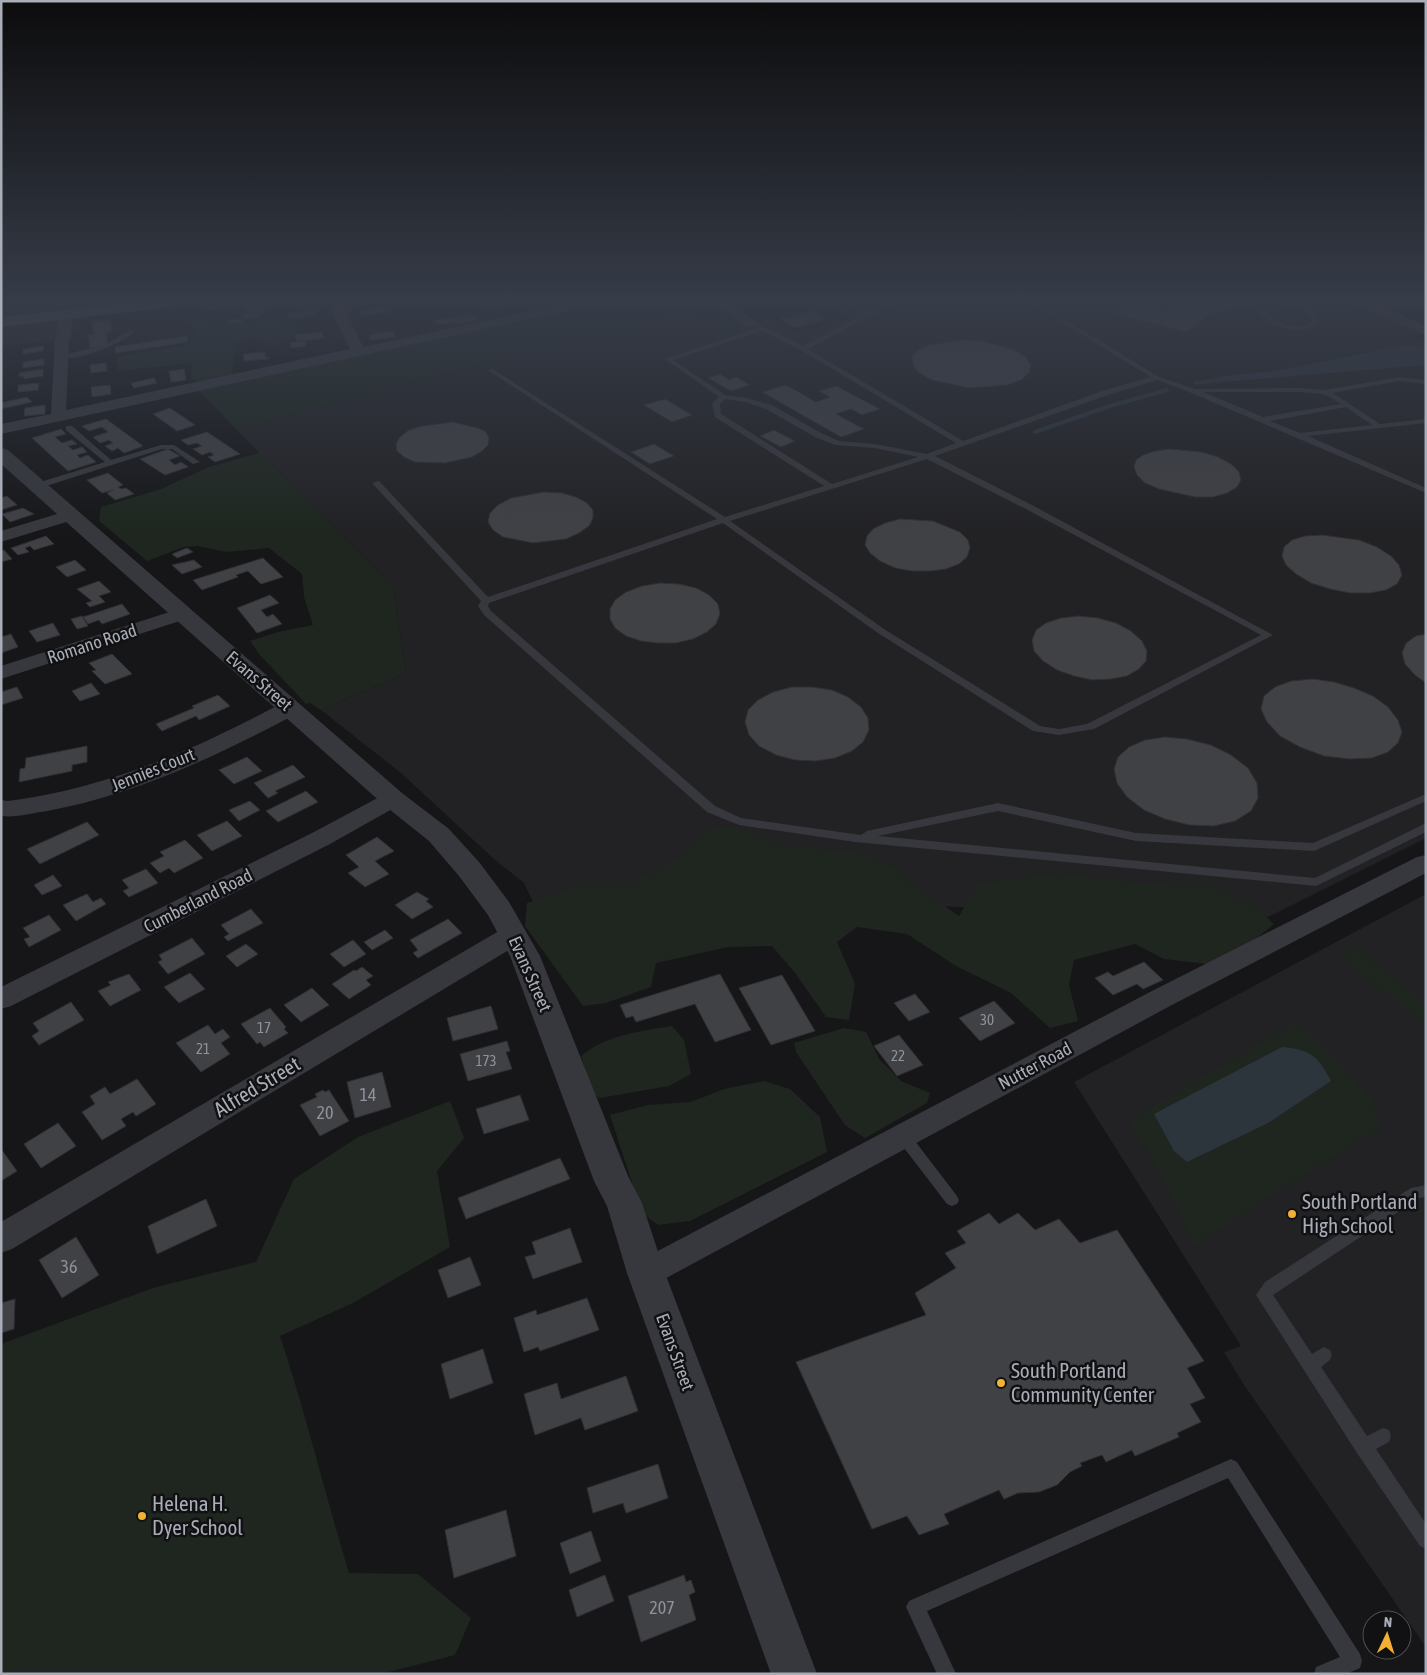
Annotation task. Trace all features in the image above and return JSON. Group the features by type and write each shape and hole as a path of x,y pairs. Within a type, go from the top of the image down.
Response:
{"street":[{"path":"58,418 60,380"},
{"path":"2,448 58,418 233,380"},
{"name":"Evans Street","path":"2,448 37,486 394,799 439,835 470,869 499,908 525,956 612,1181 624,1203 646,1273 794,1674"},
{"path":"1,537 70,515"},
{"name":"Romano Road","path":"1,673 182,614"},
{"name":"Jennies Court","path":"4,811 56,802 116,785 250,730 290,708"},
{"name":"Cumberland Road","path":"1,999 322,838 394,799"},
{"name":"Nutter Road","path":"646,1273 1184,986 1426,863"},
{"name":"Alfred Street","path":"1,1239 513,935"}],"lane":[{"path":"507,380 724,520 881,632 1037,729 1059,732 1090,727 1268,636 1038,512 928,456 875,446 838,443 818,435 769,407 746,400 723,397 698,380"},
{"path":"855,380 963,444"},
{"path":"1149,380 1104,393 928,456 724,520 486,601 483,606 487,613 711,809 739,821 855,838 1316,882 1426,827"},
{"path":"1163,380 1192,390 1426,491"},
{"path":"1192,390 1302,390 1323,392 1398,380"},
{"path":"1401,380 1426,382"},
{"path":"1323,392 1334,396 1378,426"},
{"path":"723,397 716,404 718,415 830,486"},
{"path":"1261,420 1347,405"},
{"path":"1298,436 1426,421"},
{"path":"69,428 109,462"},
{"path":"37,486 161,447 174,447 196,462"},
{"path":"376,483 486,601"},
{"path":"855,838 998,807 1136,837 1314,847 1426,797"},
{"path":"903,1136 952,1200"},
{"path":"1424,1533 1364,1447 1264,1295 1270,1287 1416,1192 1426,1191"},
{"path":"1310,1365 1324,1356"},
{"path":"1364,1447 1382,1436"},
{"path":"947,1674 915,1607 1231,1468 1353,1661 1323,1674"}],"shaded area":[{"path":"193,380 209,380 199,383"},
{"path":"248,380 424,380 237,430 199,391"},
{"path":"424,380 1426,380 1426,838 1254,924 886,903 555,948 524,883 494,859 401,773 321,710 406,673 393,587 237,430"},
{"path":"1220,380 1244,380 1222,382"},
{"path":"260,453 393,587 406,673 321,710 310,703 306,704 259,654 250,641 278,632 313,625 304,597 302,574 269,548 227,552 197,546 184,547 147,561 99,521 101,507 161,489 209,467"},
{"path":"713,827 751,830 780,846 855,852 882,858 910,882 959,916 978,884 1059,873 1144,884 1216,887 1256,907 1274,924 1223,966 1164,959 1135,944 1074,960 1069,985 1078,1021 1050,1028 1011,993 956,966 907,934 857,927 837,942 855,984 849,1020 826,1017 795,973 772,946 728,947 656,963 651,987 606,1003 583,1006 525,926 527,903 576,887 623,888 680,858"},
{"name":"South Portland High School","path":"1426,894 1426,1647 1412,1627 1412,1610 1400,1610 1244,1385 1224,1352 1241,1346 1074,1082"},
{"path":"1356,948 1426,1003 1426,1027 1341,957"},
{"path":"1296,1022 1314,1036 1370,1096 1382,1125 1194,1246 1171,1194 1129,1120"},
{"path":"672,1026 684,1040 691,1074 669,1086 600,1098 592,1094 581,1056 601,1043 624,1035"},
{"path":"844,1028 866,1032 879,1059 901,1081 930,1093 927,1103 865,1138 845,1125 796,1052 794,1043"},
{"path":"1282,1047 1300,1050 1312,1055 1322,1065 1331,1081 1268,1123 1187,1162 1174,1151 1154,1114"},
{"path":"764,1081 790,1089 820,1117 827,1152 690,1221 658,1225 642,1213 610,1115 648,1105 691,1102 724,1089"},
{"name":"Helena H. Dyer School","path":"450,1101 464,1138 437,1171 450,1247 353,1303 280,1336 349,1573 418,1574 471,1618 455,1655 381,1674 1,1674 1,1344 153,1288 256,1262 294,1179 358,1137"}],"building":[{"path":"155,380 157,383 134,388 131,383"},
{"path":"712,380 742,380 750,385 731,391"},
{"path":"933,380 1021,380 1007,385 969,388"},
{"path":"39,383 38,390 18,392 18,385"},
{"path":"110,385 111,394 92,397 91,387"},
{"path":"786,385 816,402 830,397 819,391 836,386 880,409 862,415 851,409 836,414 864,429 841,437 762,392"},
{"path":"27,397 32,402 1,409 1,403"},
{"path":"665,399 692,415 672,422 644,405"},
{"path":"45,405 45,414 24,416 25,408"},
{"path":"170,408 195,425 177,431 153,414"},
{"path":"106,419 143,446 124,453 118,448 112,451 105,446 113,443 109,440 100,443 93,437 108,432 102,427 89,431 82,426"},
{"path":"453,422 478,428 486,432 489,438 488,445 472,457 445,463 415,462 397,451 396,444 400,437 409,430 422,426"},
{"path":"61,429 66,434 55,437 62,443 72,440 77,444 68,446 73,450 82,447 87,452 77,455 80,458 88,455 96,462 68,471 32,438"},
{"path":"774,430 795,441 781,447 760,436"},
{"path":"207,432 240,454 215,462 208,457 214,455 210,452 202,455 193,449 202,446 197,443 188,445 181,440"},
{"path":"654,444 674,456 650,464 631,452"},
{"path":"168,449 180,456 169,460 175,465 181,462 188,467 165,475 140,459"},
{"path":"1169,449 1202,452 1218,457 1231,464 1239,472 1241,480 1237,487 1227,493 1213,497 1195,497 1159,489 1145,483 1137,475 1134,467 1136,460 1143,455 1155,451"},
{"path":"108,473 123,485 118,487 121,489 126,488 134,494 115,500 107,493 113,490 102,493 87,480"},
{"path":"544,492 562,493 587,503 593,510 593,518 589,526 566,539 533,543 503,537 493,530 488,522 490,513 498,505 511,498"},
{"path":"7,496 17,505 1,510 1,498"},
{"path":"23,508 34,514 10,522 2,514"},
{"path":"900,519 933,521 960,532 968,540 970,548 967,557 959,564 946,569 930,571 912,571 895,568 880,561 870,553 865,545 867,536 873,529"},
{"path":"1322,535 1359,540 1377,547 1391,556 1399,565 1402,575 1397,584 1386,590 1370,593 1350,593 1311,583 1296,574 1286,565 1282,556 1284,547 1292,540 1305,536"},
{"path":"46,536 54,544 34,550 30,546 25,548 29,552 18,555 11,548"},
{"path":"187,548 193,552 177,558 172,554"},
{"path":"4,550 12,559 1,562 1,551"},
{"path":"263,558 283,577 261,584 248,571 236,575 238,577 202,590 193,580"},
{"path":"75,560 86,570 67,577 56,567"},
{"path":"194,560 202,567 182,574 172,565"},
{"path":"99,581 111,592 99,596 105,602 90,607 86,603 92,601 77,589"},
{"path":"660,583 679,584 696,588 709,595 718,604 720,614 716,624 707,632 693,639 676,643 641,641 626,636 615,628 610,619 610,609 615,600 626,592 642,586"},
{"path":"270,595 279,603 261,610 267,617 273,614 282,624 257,633 237,608"},
{"path":"122,604 130,614 102,624 99,620 88,624 83,617"},
{"path":"82,616 88,626 77,629 71,619"},
{"path":"1079,616 1098,618 1116,623 1131,631 1142,641 1147,651 1146,661 1139,669 1127,676 1092,680 1057,670 1043,661 1034,651 1032,640 1036,630 1046,623 1061,618"},
{"path":"53,623 60,635 37,642 29,631"},
{"path":"11,634 18,647 1,653 1,637"},
{"path":"1426,634 1426,683 1405,664 1402,653 1406,643 1416,636"},
{"path":"112,654 132,674 105,684 92,671 96,670 89,663"},
{"path":"1313,679 1334,682 1354,688 1373,696 1388,707 1398,720 1402,732 1398,743 1388,752 1372,758 1349,759 1324,756 1300,747 1280,736 1267,722 1261,709 1264,696 1275,687 1291,681"},
{"path":"91,683 100,694 80,701 72,691"},
{"path":"17,687 23,698 1,705 1,692"},
{"path":"792,687 832,690 848,697 861,707 868,718 869,730 863,742 852,751 835,758 816,761 795,760 776,755 759,746 749,735 745,722 748,710 758,700 773,692"},
{"path":"218,695 230,706 199,720 196,716 162,731 156,724 194,708 192,706"},
{"path":"1165,737 1187,739 1211,745 1231,755 1248,768 1257,783 1258,798 1251,811 1235,821 1214,826 1189,825 1165,819 1144,810 1127,797 1117,783 1114,769 1118,757 1129,747 1145,740"},
{"path":"87,746 87,762 72,765 72,771 19,782 20,769 25,768 26,758"},
{"path":"247,757 262,771 234,784 219,770"},
{"path":"293,765 305,777 275,791 278,793 268,798 254,783"},
{"path":"306,791 318,802 278,822 266,811"},
{"path":"250,801 260,810 239,821 229,810"},
{"path":"227,821 242,836 212,851 197,835"},
{"path":"87,822 99,835 40,864 27,849"},
{"path":"377,837 394,851 375,861 389,874 365,887 348,873 359,867 346,855"},
{"path":"185,840 203,858 174,873 169,868 160,873 150,863 164,856 160,852"},
{"path":"146,869 158,883 129,897 123,891 129,888 122,880"},
{"path":"53,875 62,886 42,895 34,885"},
{"path":"417,892 429,899 426,901 433,907 412,919 395,905"},
{"path":"87,894 93,902 101,898 106,904 76,921 63,905"},
{"path":"251,909 263,923 228,941 224,937 229,934 221,925"},
{"path":"49,915 61,930 29,947 24,939 30,937 23,928"},
{"path":"448,919 462,933 418,958 413,953 418,950 410,940"},
{"path":"385,930 393,938 372,950 364,942"},
{"path":"192,938 205,954 168,974 158,962 162,960 159,955"},
{"path":"353,940 366,954 344,967 330,954"},
{"path":"246,944 258,954 237,967 226,956"},
{"path":"1144,962 1163,980 1143,989 1137,984 1113,995 1095,978 1108,972 1113,976"},
{"path":"362,967 373,976 366,980 371,985 349,999 332,984"},
{"path":"190,973 205,989 179,1003 164,987"},
{"path":"129,974 141,990 110,1006 98,991 111,985 108,982"},
{"path":"720,974 751,1030 715,1042 695,1004 636,1022 633,1016 626,1018 620,1005"},
{"path":"782,975 815,1031 771,1045 739,988"},
{"path":"312,988 329,1005 301,1022 284,1005"},
{"path":"915,994 930,1012 909,1021 894,1003"},
{"path":"994,1001 1015,1023 980,1041 959,1018"},
{"path":"71,1002 84,1020 39,1045 32,1036 39,1031 33,1023"},
{"path":"491,1006 498,1029 453,1041 447,1018"},
{"path":"270,1008 286,1027 284,1029 288,1033 264,1047 260,1042 257,1044 241,1024"},
{"path":"208,1025 215,1034 223,1029 230,1037 221,1043 230,1054 201,1072 176,1043"},
{"path":"899,1035 923,1065 897,1076 874,1046"},
{"path":"507,1041 510,1051 506,1052 512,1069 468,1081 460,1054"},
{"path":"382,1072 391,1107 355,1118 347,1082"},
{"path":"137,1079 156,1104 136,1116 133,1112 121,1119 126,1126 102,1140 82,1112 95,1104 90,1096 105,1087 110,1094"},
{"path":"323,1090 325,1092 329,1090 349,1121 320,1136 300,1105 317,1097 315,1094"},
{"path":"520,1095 529,1120 484,1134 476,1109"},
{"path":"58,1123 76,1146 41,1168 24,1144"},
{"path":"1,1149 17,1171 1,1181"},
{"path":"560,1158 570,1179 466,1219 458,1198"},
{"path":"206,1199 217,1226 157,1254 148,1226"},
{"name":"South Portland Community Center","path":"989,1213 999,1224 1018,1213 1035,1230 1059,1219 1080,1243 1117,1230 1204,1361 1187,1368 1205,1398 1190,1404 1201,1422 1177,1433 1179,1437 1135,1456 1132,1450 1106,1462 1102,1455 1080,1463 1082,1466 1070,1472 1057,1485 1039,1492 1018,1493 1004,1499 999,1490 944,1514 949,1524 919,1535 907,1516 872,1529 796,1362 926,1315 915,1293 956,1268 945,1253 966,1243 957,1231"},
{"path":"570,1228 582,1262 533,1279 525,1257 536,1254 532,1242"},
{"path":"76,1237 99,1275 62,1298 39,1260"},
{"path":"470,1257 481,1285 448,1298 438,1270"},
{"path":"587,1298 599,1330 540,1351 538,1347 524,1352 514,1318 536,1310 537,1315"},
{"path":"15,1299 14,1329 1,1333 1,1303"},
{"path":"483,1349 493,1383 450,1399 441,1364"},
{"path":"626,1376 638,1411 585,1430 581,1418 535,1435 524,1394 557,1383 561,1399"},
{"path":"658,1464 668,1498 626,1513 623,1503 593,1513 587,1488"},
{"path":"506,1510 516,1556 454,1578 445,1530"},
{"path":"591,1531 601,1561 570,1574 560,1543"},
{"path":"605,1575 614,1601 577,1617 569,1590"},
{"path":"684,1575 686,1582 691,1580 695,1592 689,1595 696,1620 641,1642 628,1596"}],"waterway":[{"path":"1196,383 1218,380"},
{"path":"1035,432 1110,406 1167,390"}],"place":[{"name":"South Portland High School","path":"1292,1214"},
{"name":"South Portland Community Center","path":"1001,1383"},
{"name":"Helena H. Dyer School","path":"142,1516"}]}
